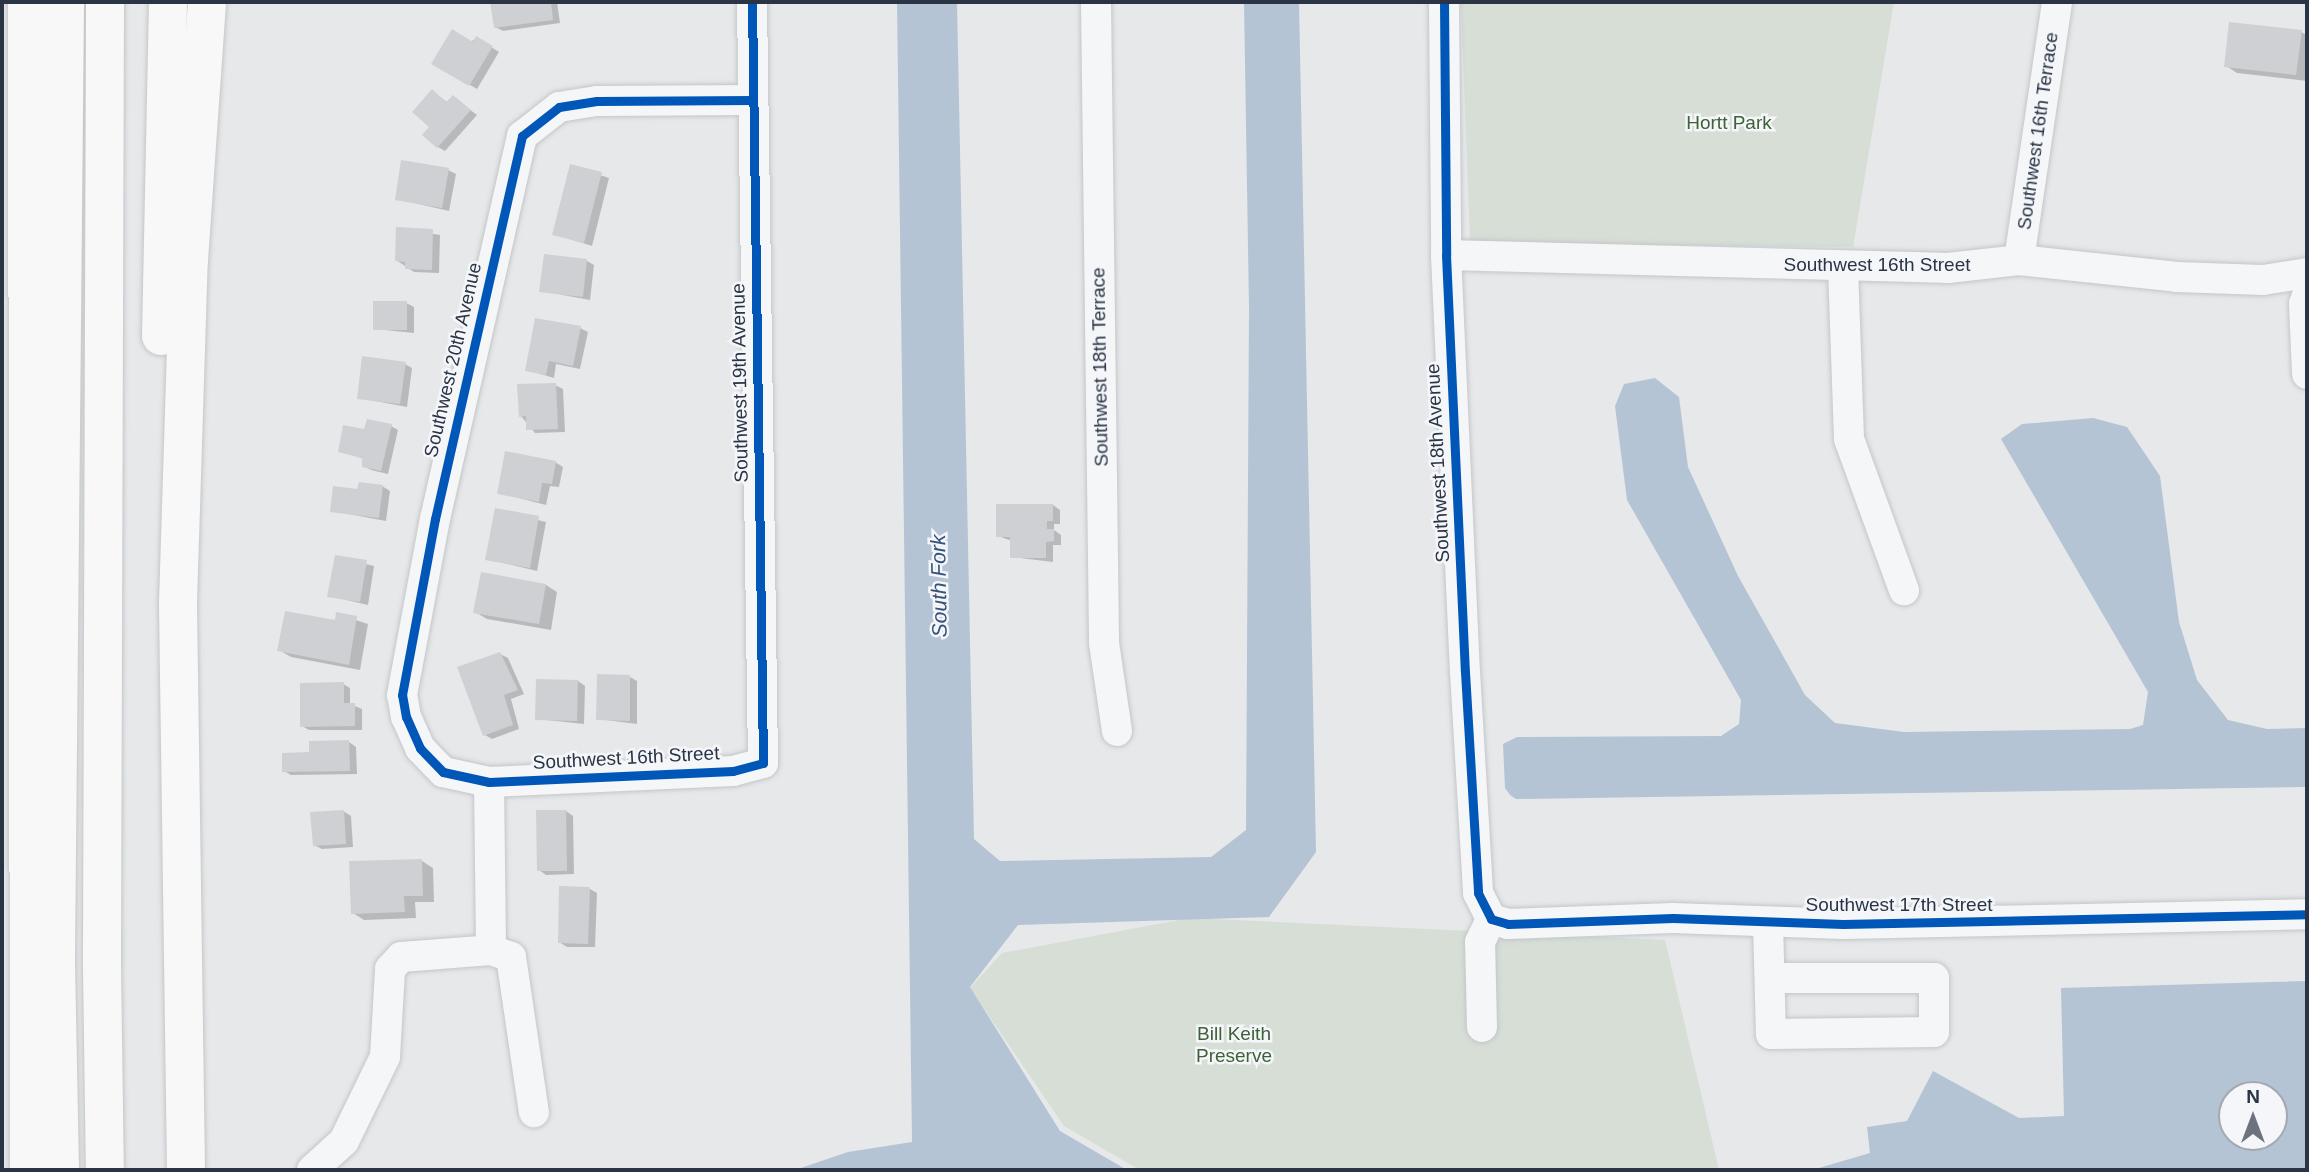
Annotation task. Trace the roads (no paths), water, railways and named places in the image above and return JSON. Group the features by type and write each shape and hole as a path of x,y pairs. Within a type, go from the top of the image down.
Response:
{"highway":[{"path":"2,300 8,2"},
{"path":"27,2 25,968 29,1170"},
{"path":"60,1170 56,957 65,2"},
{"path":"105,2 102,966 105,1170"},
{"path":"168,2 161,207 163,459 178,603"},
{"path":"186,1170 178,603 189,260 207,2"}],"street":[{"name":"Southwest 19th Avenue","path":"752,2 763,763"},
{"name":"Southwest 18th Terrace","path":"1096,2 1104,643 1117,731"},
{"name":"Southwest 18th Avenue","path":"1444,2 1446,255 1476,871 1478,893 1491,919"},
{"name":"Southwest 16th Terrace","path":"2019,260 2057,2"},
{"name":"Southwest 20th Avenue","path":"489,782 443,772 420,748 406,717 402,695 435,519 522,136 559,107 753,100"},
{"name":"Southwest 16th Street","path":"1446,255 1948,268 2019,260 2177,277 2263,280 2307,273"},
{"path":"1843,267 1849,439 1904,590"},
{"path":"2307,295 2304,304 2307,374"},
{"name":"Southwest 16th Street","path":"489,782 733,771 763,763"},
{"path":"489,782 491,950"},
{"name":"Southwest 17th Street","path":"1491,919 1508,924 1673,918 1843,924 2307,914"},
{"path":"1482,1027 1480,942 1491,919"},
{"path":"1768,922 1771,1034 1934,1032 1934,978 1770,978"},
{"path":"313,1170 344,1141 385,1058 390,969 401,957 491,950 511,957 515,964 534,1112"}],"water":[{"name":"South Fork","path":"897,2 957,2 974,839 1000,861 1211,857 1246,830 1249,308 1244,2 1299,2 1316,852 1269,917 1018,925 970,987 1060,1131 1127,1170 795,1170 848,1152 912,1142"},
{"path":"1655,378 1679,397 1688,467 1738,576 1805,695 1835,723 1904,732 2130,729 2143,725 2148,692 2001,439 2022,424 2093,418 2127,427 2160,476 2179,622 2197,680 2228,720 2267,729 2307,728 2307,787 1516,799 1505,788 1503,744 1517,737 1721,736 1739,724 1741,700 1627,500 1615,406 1624,384"},
{"path":"2307,981 2307,1170 1812,1170 1870,1153 1867,1127 1907,1121 1933,1071 2019,1118 2064,1116 2061,988"}],"park label":[{"name":"Hortt Park","path":"1729,123"},
{"name":"Bill Keith Preserve","path":"1234,1045"}]}
